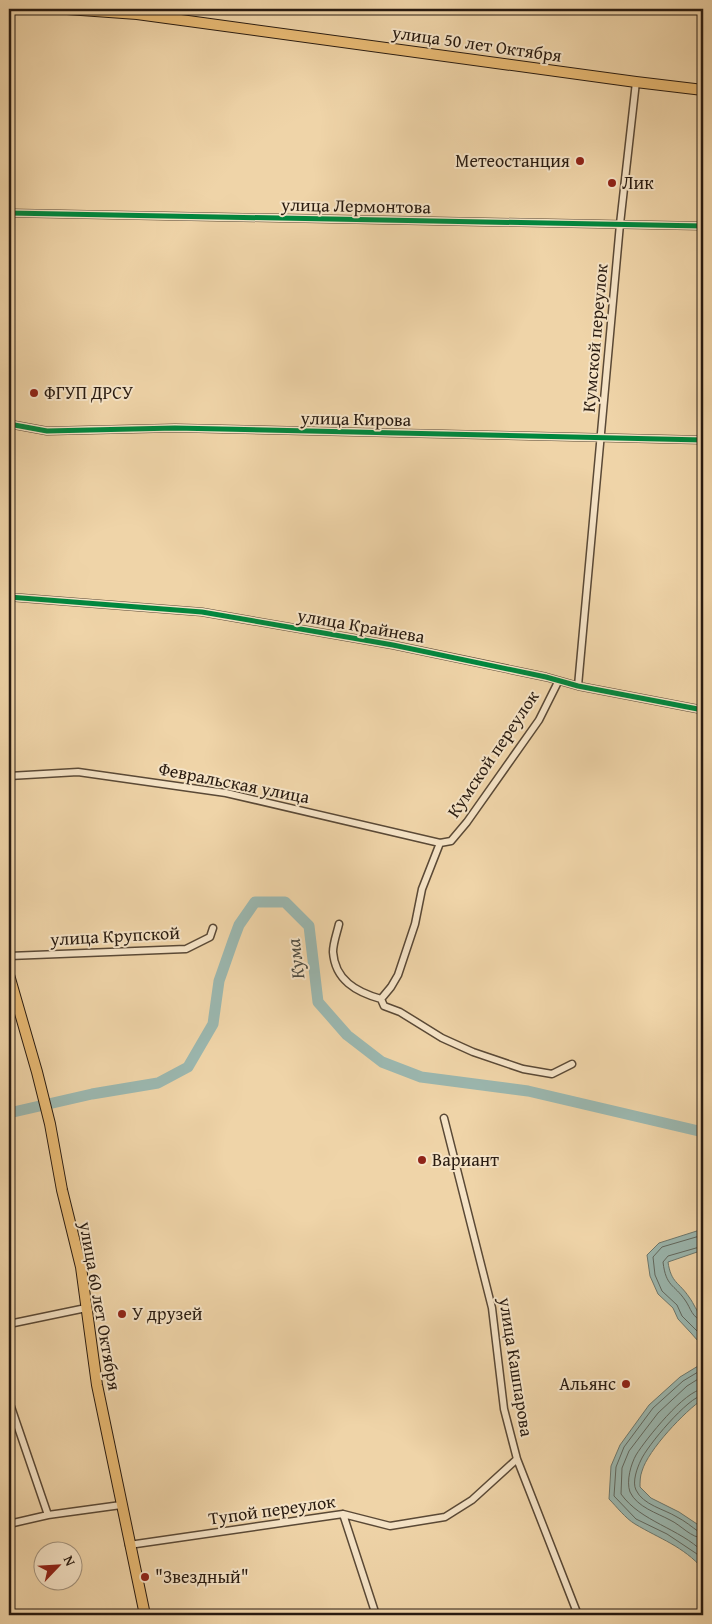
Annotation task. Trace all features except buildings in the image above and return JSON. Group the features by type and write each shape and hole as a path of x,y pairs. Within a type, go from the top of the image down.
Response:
{"main road":[{"name":"улица 50 лет Октября","path":"67,9 137,14 703,90"},
{"name":"улица 60 лет Октября","path":"9,975 50,1124 62,1190 81,1266 97,1385 145,1615"}],"street":[{"name":"Кумской переулок","path":"578,686 620,224 636,82"},
{"name":"улица Лермонтова","path":"9,213 703,226"},
{"name":"улица Кирова","path":"9,424 47,431 175,428 703,440"},
{"name":"улица Крайнева","path":"9,597 202,612 393,645 546,677 558,682 703,710"},
{"name":"Кумской переулок","path":"451,841 467,822 539,720 558,682"},
{"name":"Февральская улица","path":"9,776 78,772 226,794 440,843 451,841"},
{"path":"381,999 398,975 414,924 422,890 440,843"},
{"path":"339,924 333,950 336,967 345,980 359,992 381,999 384,1006 400,1012 442,1038 473,1052 522,1069 552,1074 572,1064"},
{"name":"улица Крупской","path":"9,956 186,949 210,937 213,928"},
{"name":"улица Кашпарова","path":"444,1118 492,1308 504,1409 517,1459 578,1615"},
{"path":"9,1324 86,1308"},
{"path":"9,1401 48,1515"},
{"name":"Тупой переулок","path":"129,1545 343,1514 390,1526 445,1517 472,1500 517,1459"},
{"path":"9,1524 48,1515 121,1505"},
{"path":"343,1514 376,1615"}],"water":[{"path":"703,1229 703,1250 668,1262 673,1278 703,1317 703,1342 698,1341 678,1319 673,1308 658,1294 650,1276 647,1255 659,1243"},
{"path":"703,1363 703,1399 677,1422 659,1442 641,1473 640,1487 651,1498 679,1512 703,1528 703,1569 687,1554 631,1522 609,1499 611,1466 620,1445 649,1405 680,1377"}],"waterway":[{"name":"Кума","path":"9,1113 92,1094 158,1083 188,1067 213,1024 219,981 239,925 255,902 285,902 309,926 318,1002 347,1035 382,1062 421,1077 528,1091 703,1132"}],"cycle path":[{"path":"9,213 703,226"},
{"path":"9,424 47,431 175,428 703,440"},
{"path":"9,597 202,612 393,645 546,677 578,686 703,710"}],"place":[{"name":"Метеостанция","path":"580,161"},
{"name":"Лик","path":"612,183"},
{"name":"ФГУП ДРСУ","path":"34,393"},
{"name":"Вариант","path":"422,1160"},
{"name":"У друзей","path":"122,1314"},
{"name":"Альянс","path":"626,1384"},
{"name":"\"Звездный\"","path":"145,1577"}]}
